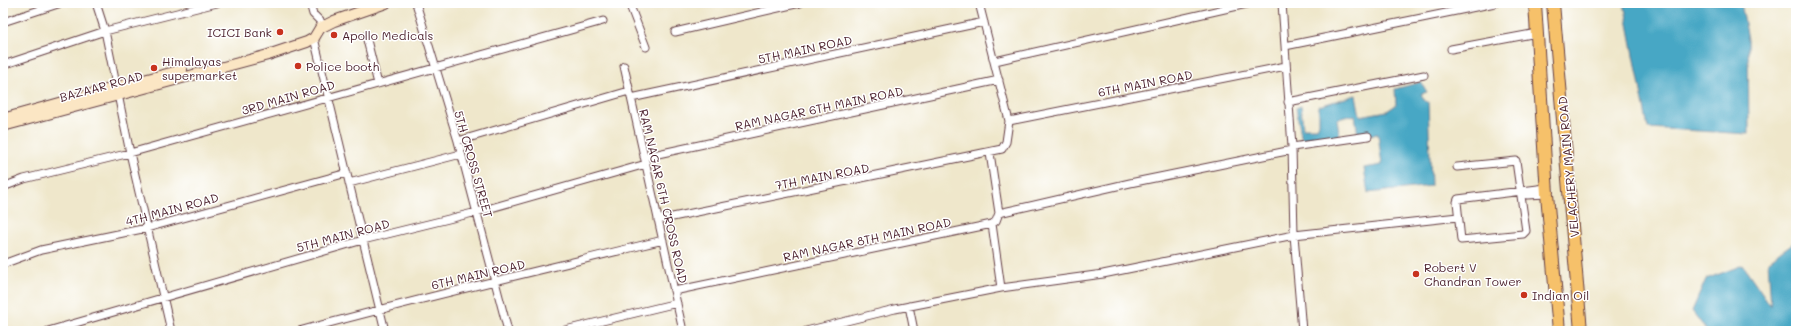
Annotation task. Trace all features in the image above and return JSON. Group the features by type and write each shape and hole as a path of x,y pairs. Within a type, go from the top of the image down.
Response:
{"main road":[{"name":"BAZAAR ROAD","path":"3,119 273,48 318,32 348,15 386,3"},
{"name":"VELACHERY MAIN ROAD","path":"1535,3 1546,191 1559,331"},
{"name":"VELACHERY MAIN ROAD","path":"1553,3 1581,331"},
{"name":"BAZAAR ROAD","path":"3,126 117,90"},
{"path":"1556,286 1578,284"}],"street":[{"path":"3,22 61,3"},
{"path":"96,3 105,31 130,153 162,298 171,331"},
{"path":"3,65 105,31 217,3"},
{"path":"310,3 318,32 328,98 385,331"},
{"name":"5TH CROSS STREET","path":"416,3 458,141 508,331"},
{"path":"629,3 646,47"},
{"path":"675,32 800,3"},
{"path":"979,3 1009,121 1004,147 1000,151 990,153 999,213 996,221 992,224 1001,288"},
{"path":"994,61 1251,3"},
{"path":"1282,3 1292,148 1294,235 1302,331"},
{"path":"1285,46 1495,3"},
{"name":"3RD MAIN ROAD","path":"3,187 24,179 130,153 603,21"},
{"name":"5TH MAIN ROAD","path":"458,141 630,94 984,22"},
{"path":"1451,49 1537,33"},
{"path":"366,36 378,84"},
{"name":"RAM NAGAR 6TH CROSS ROAD","path":"624,66 683,331"},
{"name":"6TH MAIN ROAD","path":"1009,121 1286,66"},
{"path":"1288,102 1424,75"},
{"name":"RAM NAGAR 6TH MAIN ROAD","path":"645,161 999,80"},
{"path":"999,213 1292,148 1368,136"},
{"name":"7TH MAIN ROAD","path":"658,220 990,153"},
{"path":"349,182 461,154"},
{"name":"5TH MAIN ROAD","path":"48,331 363,240 477,212 645,161"},
{"path":"1457,167 1516,161 1520,193 1526,231 1523,234 1461,240 1458,217 1458,199 1520,193 1546,191"},
{"name":"4TH MAIN ROAD","path":"3,264 42,250 147,228 347,173"},
{"path":"806,331 909,306 1001,288 1103,274 1294,235 1458,217"},
{"name":"RAM NAGAR 8TH MAIN ROAD","path":"674,291 992,224"},
{"name":"6TH MAIN ROAD","path":"299,331 379,309 663,240"},
{"path":"561,331 677,303"},
{"path":"909,306 914,331"}],"water":[{"path":"1624,3 1741,3 1748,39 1749,134 1648,128"},
{"path":"1421,82 1427,92 1421,94 1425,101 1428,102 1431,186 1368,193 1364,168 1382,165 1378,134 1358,136 1355,115 1337,119 1340,138 1302,141 1296,108 1301,106 1303,128 1317,128 1319,124 1319,106 1356,95 1360,116 1387,111 1396,105 1395,89"},
{"path":"1793,243 1796,250 1796,331 1707,331 1692,311 1706,279 1743,265 1771,306 1768,261"}],"place":[{"name":"ICICI Bank","path":"280,32"},
{"name":"Apollo Medicals","path":"334,35"},
{"name":"Police booth","path":"298,66"},
{"name":"Himalayas supermarket","path":"154,68"},
{"name":"Robert V Chandran Tower","path":"1416,274"},
{"name":"Indian Oil","path":"1524,295"}]}
